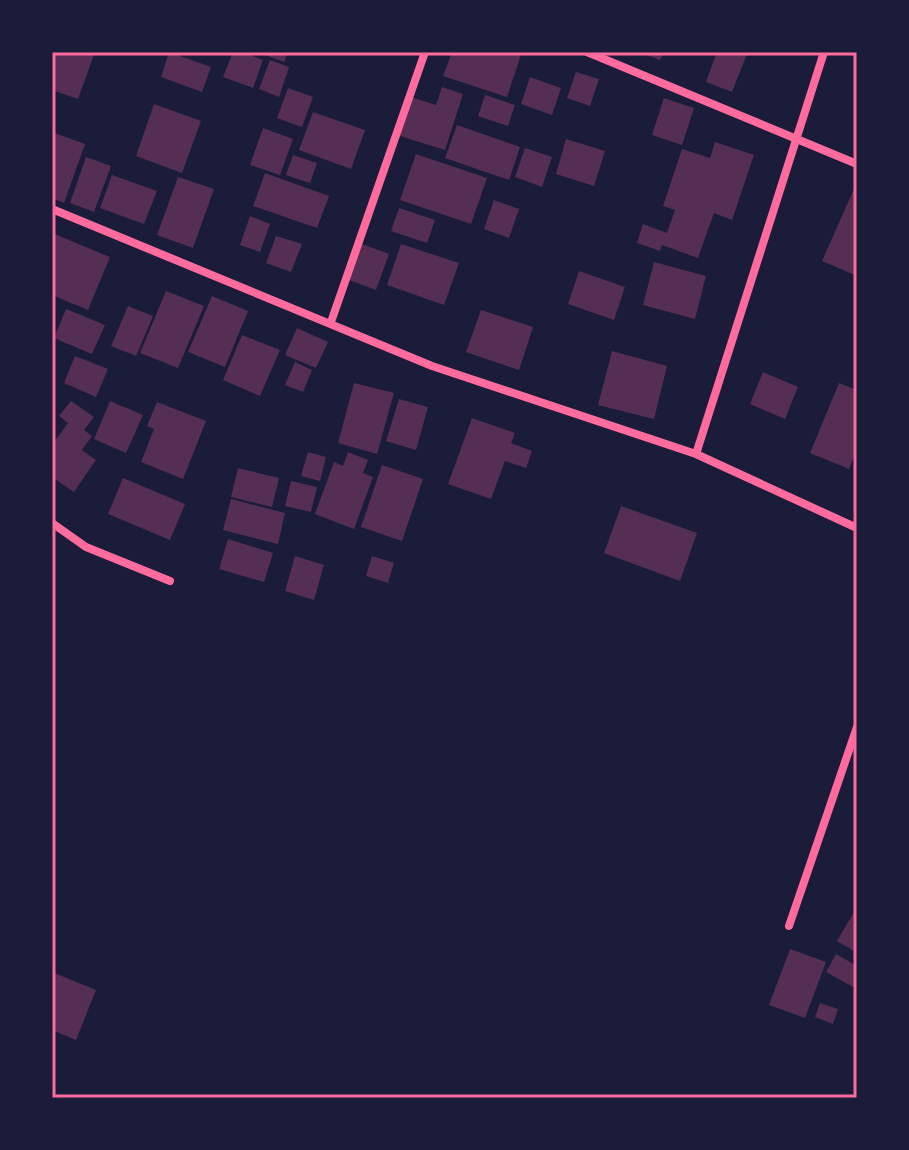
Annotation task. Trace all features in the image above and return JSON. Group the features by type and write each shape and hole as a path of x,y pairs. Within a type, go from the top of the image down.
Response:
{"street":[{"path":"331,322 425,52"},
{"path":"587,52 857,164"},
{"path":"696,454 824,52"},
{"path":"52,209 432,366 696,454 857,528"},
{"path":"52,523 86,547 170,581"},
{"path":"789,926 857,727"}],"building":[{"path":"52,52 95,52 78,99 52,90"},
{"path":"169,52 211,67 202,92 161,77"},
{"path":"233,52 263,60 253,88 223,77"},
{"path":"257,52 288,52 284,62"},
{"path":"452,52 468,55 469,52 522,52 507,97 443,76"},
{"path":"640,52 664,52 660,60"},
{"path":"717,52 747,54 732,92 706,82"},
{"path":"270,60 289,67 279,97 259,89"},
{"path":"576,72 599,79 590,106 567,98"},
{"path":"530,77 561,88 552,115 521,104"},
{"path":"442,87 463,94 445,150 400,136 411,97 436,105"},
{"path":"288,88 313,97 302,127 277,118"},
{"path":"485,95 515,105 508,126 478,116"},
{"path":"664,98 694,108 682,145 652,135"},
{"path":"154,104 201,121 182,173 136,156"},
{"path":"313,112 365,130 351,169 299,150"},
{"path":"457,125 520,147 509,180 445,158"},
{"path":"263,128 293,139 280,175 250,165"},
{"path":"52,132 85,144 64,203 52,198"},
{"path":"566,139 605,151 594,186 556,174"},
{"path":"715,142 754,155 732,220 714,213 698,258 662,245 660,251 637,243 643,224 667,233 675,210 663,206 682,149 710,158"},
{"path":"525,148 552,157 542,187 515,177"},
{"path":"416,154 487,178 471,224 400,200"},
{"path":"293,155 317,163 310,183 286,175"},
{"path":"86,157 111,166 94,212 70,203"},
{"path":"265,173 329,196 317,228 253,206"},
{"path":"112,175 157,191 144,224 100,208"},
{"path":"178,177 214,189 193,248 157,235"},
{"path":"857,182 857,276 822,261"},
{"path":"494,200 519,209 509,238 484,229"},
{"path":"399,208 435,220 427,243 391,231"},
{"path":"250,216 270,224 260,252 240,245"},
{"path":"52,233 110,257 88,310 52,295"},
{"path":"276,236 302,244 291,272 266,263"},
{"path":"362,244 389,254 376,290 349,280"},
{"path":"401,244 459,263 444,305 387,285"},
{"path":"654,262 706,276 695,319 643,305"},
{"path":"579,271 625,287 614,320 568,304"},
{"path":"166,291 204,306 178,368 140,353"},
{"path":"212,296 248,311 225,367 188,352"},
{"path":"128,306 153,316 136,356 111,346"},
{"path":"66,309 105,325 92,354 54,338"},
{"path":"481,310 533,327 519,370 466,352"},
{"path":"297,328 328,342 316,368 285,355"},
{"path":"242,335 280,350 260,396 223,380"},
{"path":"612,351 667,366 654,419 598,405"},
{"path":"75,356 108,369 96,397 64,383"},
{"path":"295,362 312,370 303,392 285,385"},
{"path":"763,372 798,387 785,419 750,404"},
{"path":"354,383 394,393 377,454 338,443"},
{"path":"839,383 857,390 857,450 849,469 810,453"},
{"path":"399,399 428,407 416,450 386,441"},
{"path":"71,401 94,417 84,430 92,436 82,450 96,460 74,492 52,477 52,445 68,423 59,416"},
{"path":"110,401 143,415 126,453 94,439"},
{"path":"157,402 206,421 183,479 141,462 154,429 147,426"},
{"path":"472,418 515,433 511,443 532,451 526,468 505,461 491,499 448,484"},
{"path":"308,452 326,457 320,481 301,476"},
{"path":"348,452 368,460 363,473 373,477 354,529 315,514 334,462 343,466"},
{"path":"382,465 423,479 402,541 361,527"},
{"path":"238,468 279,478 272,507 231,497"},
{"path":"123,478 185,504 170,540 108,514"},
{"path":"291,481 317,487 311,512 285,506"},
{"path":"231,499 285,513 278,544 223,530"},
{"path":"621,506 697,533 680,581 604,553"},
{"path":"228,539 273,553 264,582 219,569"},
{"path":"295,556 324,565 314,600 285,591"},
{"path":"372,556 394,563 388,583 366,576"},
{"path":"857,907 857,953 837,941"},
{"path":"790,949 826,962 805,1018 769,1005"},
{"path":"836,954 857,966 855,988 826,972"},
{"path":"52,972 96,990 76,1040 52,1030"},
{"path":"820,1003 838,1009 833,1024 815,1017"}]}
